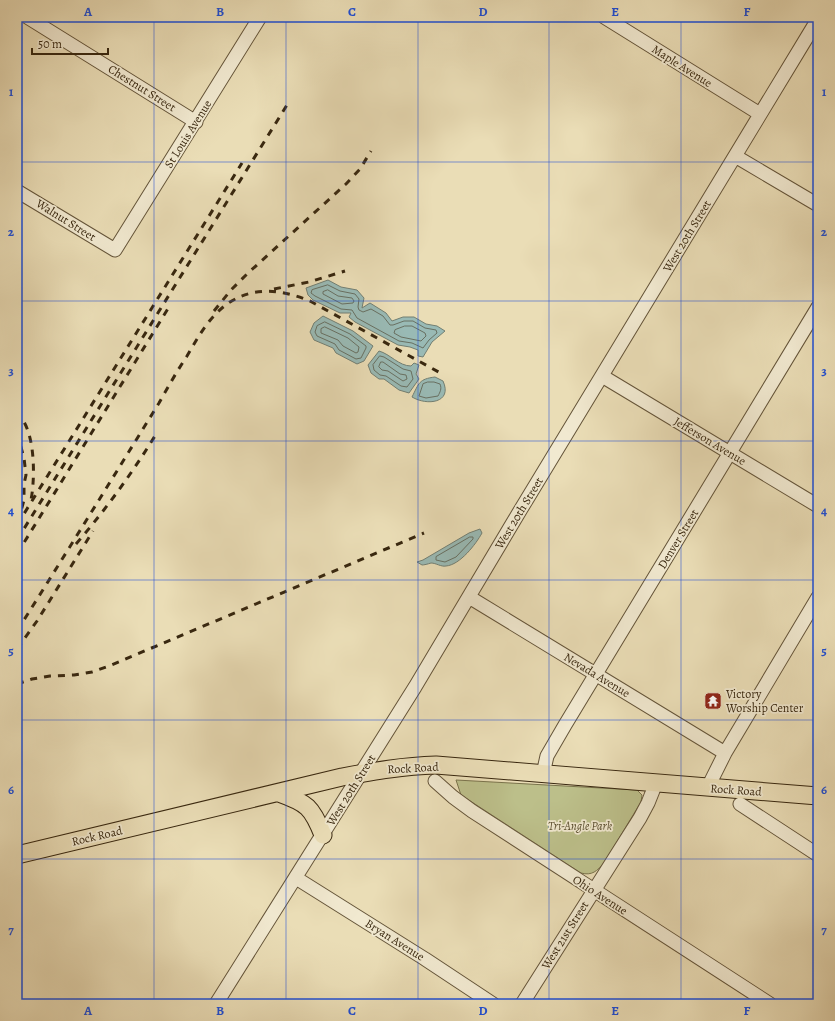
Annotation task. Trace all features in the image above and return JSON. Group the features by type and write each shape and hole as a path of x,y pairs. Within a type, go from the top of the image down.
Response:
{"main road":[{"name":"Rock Road","path":"17,855 361,774 384,769 411,766 436,766 818,796"},
{"path":"279,793 297,800 308,807 316,818 323,835"}],"street":[{"name":"Chestnut Street","path":"27,17 196,122"},
{"name":"St Louis Avenue","path":"115,250 260,17"},
{"name":"Maple Avenue","path":"604,17 760,114"},
{"name":"West 20th Street","path":"216,1004 323,835 469,598 818,19"},
{"path":"735,156 818,205"},
{"name":"Walnut Street","path":"17,190 115,250"},
{"name":"Denver Street","path":"543,774 547,756 818,307"},
{"name":"Jefferson Avenue","path":"602,376 818,506"},
{"path":"708,787 725,753 818,597"},
{"name":"Nevada Avenue","path":"469,598 725,753"},
{"name":"Ohio Avenue","path":"435,780 453,797 472,811 593,891 770,1004"},
{"name":"West 21st Street","path":"522,1004 640,818 656,783"},
{"path":"740,804 818,855"},
{"name":"Bryan Avenue","path":"296,878 425,958 493,1004"}],"green space":[{"name":"Tri-Angle Park","path":"456,780 637,790 642,795 641,802 604,863 594,872 585,874 581,873 461,795"}],"water":[{"path":"328,280 341,287 357,290 364,298 362,308 370,303 386,313 392,321 403,317 414,317 426,324 437,326 445,331 432,342 423,357 418,356 418,350 398,345 355,322 349,317 351,313 340,313 313,300 308,295 306,288"},
{"path":"323,316 353,331 373,346 364,361 357,364 336,353 333,348 314,340 310,332 314,323"},
{"path":"379,351 402,364 411,366 414,363 419,365 416,374 419,379 409,393 399,390 384,379 379,379 371,373 368,365"},
{"path":"435,377 443,381 445,388 442,398 431,402 418,400 412,397 420,382"},
{"path":"480,529 482,533 476,543 457,562 444,566 431,563 422,565 417,562 469,533"}],"railway":[{"path":"17,540 287,105"},
{"path":"214,311 231,290 247,274 346,184 360,169 371,151"},
{"path":"17,525 242,163"},
{"path":"274,289 309,282 345,271"},
{"path":"17,631 71,546 200,334 210,320 230,302 249,294 270,291 300,297 310,301 444,375"},
{"path":"17,554 169,307"},
{"path":"17,411 28,430 32,449 33,482 31,500"},
{"path":"76,544 119,489 158,431"},
{"path":"17,433 24,458 26,475 24,484 24,500 20,515"},
{"path":"17,649 37,621 93,531"},
{"path":"17,684 32,679 50,676 74,675 92,672 109,666 424,533"}],"place":[{"name":"Victory Worship Center","path":"713,701"}]}
